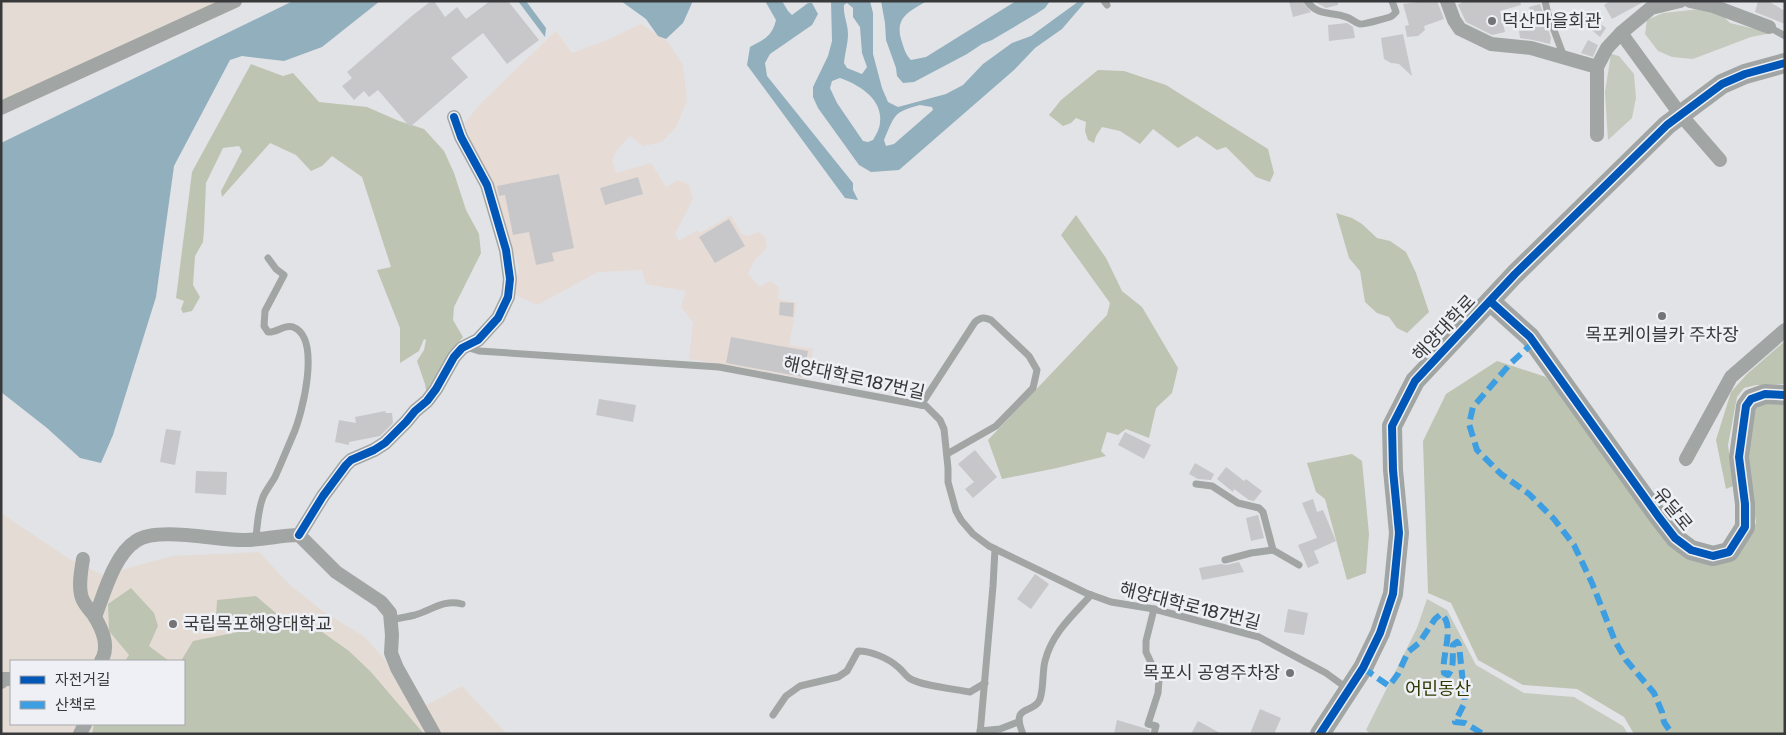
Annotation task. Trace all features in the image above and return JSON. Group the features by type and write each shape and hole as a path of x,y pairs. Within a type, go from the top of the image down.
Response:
{"street":[{"path":"1,108 235,1"},
{"path":"1447,1 1454,20 1460,29 1491,44 1531,48 1597,67"},
{"path":"1597,135 1597,67 1607,48 1621,33 1651,8 1680,1"},
{"path":"1690,1 1714,6 1769,27"},
{"path":"1621,33 1680,114 1720,160"},
{"name":"해양대학로","path":"1320,734 1363,668 1380,633 1393,594 1399,533 1393,470 1392,426 1415,381 1515,274 1667,125 1722,84 1745,74 1785,64"},
{"path":"299,535 323,496 346,465 351,460 385,443 432,396 454,357 466,346 478,340 498,318 508,297 510,279 506,250 487,186 461,137 454,117"},
{"name":"유달로","path":"1490,301 1530,337 1658,516 1675,538 1690,550 1713,556 1729,552 1737,540 1745,526 1745,504 1739,458 1746,406 1751,399 1765,394 1785,395"},
{"path":"1686,459 1730,377 1785,330"},
{"path":"95,617 123,552 136,540 153,535 246,540 299,535"},
{"path":"299,535 336,572 381,602 390,614 391,653 397,668 434,734"},
{"path":"83,559 81,596 83,602 95,617 106,644 107,659"}],"lane":[{"path":"1308,1 1323,14 1345,16 1358,24 1364,24 1391,17 1396,12 1392,1"},
{"path":"1545,1 1564,58"},
{"path":"1769,27 1785,36"},
{"path":"256,539 260,507 264,495 274,479 294,433 306,390 309,354 306,342 293,327 285,327 275,333 268,332 264,326 265,311 284,275 276,269 268,258"},
{"path":"921,405 975,322 980,318 991,320 1029,356 1037,370 1033,388 996,426 947,454"},
{"name":"해양대학로187번길","path":"466,346 479,351 719,367 926,406 940,420 944,429 950,495 958,515 973,534 995,550 1091,595 1111,602 1154,609 1259,637 1326,673 1350,690"},
{"path":"1196,484 1212,486 1238,503 1259,508 1263,512 1273,550"},
{"path":"995,550 994,586 980,732 1018,722"},
{"path":"1225,560 1251,553 1273,550 1299,565"},
{"path":"1022,734 1018,722 1019,716 1026,709 1037,704 1040,699 1044,662 1050,645 1062,626 1091,595"},
{"path":"391,620 416,614 442,603 454,602 462,604"},
{"path":"1154,609 1146,641 1146,652 1159,680 1158,693 1148,724 1156,726 1154,734"},
{"path":"773,715 786,696 800,686 838,677 847,671 858,650 885,658 897,666 909,678 920,682 970,692 985,683"}],"shaded area":[{"path":"1,1 229,1 1,108"},
{"path":"641,24 669,43 683,66 687,100 676,127 662,142 643,146 630,136 617,150 612,160 616,173 651,163 666,187 678,180 689,185 693,199 675,234 679,241 698,230 700,233 731,215 742,235 748,236 759,232 765,237 767,247 754,261 748,274 760,287 770,281 779,287 778,299 797,303 789,345 813,349 808,379 689,359 693,323 681,307 686,291 646,284 642,270 598,272 537,305 514,294 519,266 468,137 465,123 480,104 556,31 572,53 605,41"},
{"name":"국립목포해양대학교","path":"1,513 71,560 103,575 172,556 259,552 290,585 324,612 365,637 385,660 415,711 462,686 507,734 1,734"}],"green space":[{"path":"1700,9 1719,12 1730,23 1772,33 1751,37 1693,59 1672,57 1658,51 1645,34 1647,20 1663,13"},
{"path":"1611,54 1619,56 1634,74 1636,98 1632,118 1608,140 1605,92"},
{"path":"251,64 283,76 293,73 319,102 367,107 399,121 424,129 444,151 454,173 466,210 479,234 481,253 454,307 453,320 463,337 454,348 427,396 417,361 424,350 426,340 424,339 419,351 400,363 400,328 377,270 391,267 362,177 332,156 322,166 311,171 296,155 270,143 222,197 221,191 242,151 239,146 223,148 206,183 203,242 195,256 193,285 200,297 192,311 183,313 181,309 184,301 176,298 192,172"},
{"path":"1098,70 1124,71 1166,85 1268,149 1274,173 1270,182 1256,177 1226,147 1217,150 1197,136 1178,148 1153,129 1140,144 1120,131 1102,127 1094,143 1088,140 1085,131 1086,122 1076,118 1071,123 1063,126 1049,115 1061,100"},
{"path":"1336,213 1352,218 1362,224 1377,238 1390,241 1406,252 1416,273 1429,312 1407,333 1397,328 1389,317 1377,313 1365,302 1360,271 1349,258"},
{"path":"1076,215 1106,258 1122,291 1142,307 1178,368 1172,393 1156,408 1149,438 1126,429 1118,435 1107,432 1101,451 1106,456 1002,479 988,440 1107,315 1110,303 1061,235"},
{"path":"1785,341 1785,384 1756,385 1744,388 1737,397 1728,445 1733,486 1726,489 1716,440 1731,392 1747,374"},
{"path":"1497,361 1546,377 1685,555 1746,542 1756,523 1747,450 1753,411 1763,403 1785,404 1785,734 1634,734 1624,717 1577,689 1523,685 1478,660 1451,603 1428,593 1423,441 1446,394"},
{"path":"1352,454 1362,461 1369,534 1366,573 1347,580 1325,499 1316,492 1307,463"},
{"path":"131,588 154,613 158,626 149,646 168,660 126,660 129,655 109,631 108,604"},
{"path":"256,596 277,614 305,631 311,624 349,651 371,672 424,734 92,734 94,725 185,725 185,660 182,660 193,641 238,632 241,616 216,616 217,600"},
{"name":"어민동산","path":"1427,599 1447,610 1476,665 1524,693 1574,697 1623,726 1628,734 1371,734 1366,730 1417,628"}],"water":[{"path":"293,1 380,1 322,47 284,61 242,56 230,60 174,166 156,297 113,435 101,463 80,458 47,428 1,392 1,143"},
{"path":"518,1 526,1 546,28 545,37"},
{"path":"621,1 692,1 692,3 683,23 666,39 658,36 646,19"},
{"path":"765,1 782,1 792,15 808,3 812,3 818,14 812,25 770,54 765,63 767,76 853,183 853,190 858,200 845,198 747,65 750,47 770,34 776,20"},
{"path":"831,1 870,1 873,13 873,54 882,88 888,102 898,107 946,94 963,85 983,64 1012,43 1031,36 1079,1 1086,1 1062,29 1035,48 1014,70 899,170 871,172 859,165 818,108 813,97 813,87 828,56 832,41","holes":["847,3 853,8 853,17 860,27 862,53 867,67 862,74 847,68 844,63 848,41 844,12 844,5","840,78 854,84 868,94 878,106 880,114 879,129 873,140 863,141 837,103 830,88 832,81","920,105 932,107 933,110 894,144 886,146 884,140 893,120 905,110"]},
{"path":"881,1 927,1 905,16 900,25 901,39 906,53 911,60 926,57 1016,1 1050,1 1045,8 1036,14 967,54 914,82 903,83 897,76 886,40"}],"building":[{"path":"431,1 434,1 445,17 457,7 466,19 490,1 508,1 539,40 507,64 483,33 451,58 468,77 410,127 378,90 369,97 364,91 354,100 342,86 352,78 347,72"},
{"path":"1289,1 1302,1 1311,12 1293,17"},
{"path":"1314,1 1338,1 1338,5 1326,8"},
{"path":"1437,1 1444,19 1424,26 1425,30 1418,36 1407,37 1405,26 1409,25 1403,4"},
{"path":"1464,1 1520,1 1521,5 1500,11 1505,32 1492,35 1466,22 1458,5"},
{"path":"1610,1 1645,1 1612,19 1604,5"},
{"path":"1758,1 1768,1 1785,11 1785,24 1755,12"},
{"path":"1540,4 1551,38 1550,44 1520,38 1519,31 1533,28 1529,7"},
{"path":"1580,9 1606,28 1600,37 1575,16"},
{"path":"1347,23 1353,27 1355,38 1329,41 1328,25"},
{"path":"1403,34 1412,76 1399,64 1391,63 1384,59 1381,38"},
{"path":"1588,40 1598,45 1593,57 1581,53"},
{"path":"559,174 574,248 552,253 554,261 536,265 529,232 513,235 505,195 499,196 497,186"},
{"path":"638,177 643,194 605,205 600,188"},
{"path":"729,219 745,246 715,263 699,237"},
{"path":"780,302 794,303 793,317 779,315"},
{"path":"731,337 808,351 803,377 726,363"},
{"path":"599,399 636,405 633,422 596,415"},
{"path":"385,411 386,413 392,413 393,423 380,436 349,442 349,445 335,442 339,420 356,423 355,417"},
{"path":"166,429 181,431 175,465 160,462"},
{"path":"1125,432 1151,445 1144,459 1118,445"},
{"path":"975,450 997,477 973,498 965,489 974,482 958,464"},
{"path":"1195,463 1214,474 1211,480 1198,479 1189,474"},
{"path":"1226,467 1244,481 1246,479 1262,491 1254,501 1249,500 1234,489 1233,492 1217,479"},
{"path":"196,471 227,472 226,495 195,493"},
{"path":"1313,499 1317,512 1323,510 1336,541 1314,551 1319,563 1308,568 1298,545 1317,538 1302,503"},
{"path":"1258,515 1264,538 1251,541 1246,518"},
{"path":"1239,562 1244,572 1202,580 1199,568"},
{"path":"1035,574 1049,584 1031,609 1017,599"},
{"path":"1288,609 1308,613 1304,635 1284,632"},
{"path":"1260,709 1281,718 1274,734 1250,734"},
{"path":"1117,720 1150,730 1149,734 1114,734"},
{"path":"1198,721 1222,734 1191,734"}],"marked path":[{"path":"1534,342 1510,364 1473,407 1469,424 1477,450 1501,474 1529,494 1554,519 1574,545 1592,583 1615,641 1626,660 1654,693 1664,722 1672,734"},
{"path":"1363,668 1389,686 1398,674 1408,652 1419,643 1435,619 1441,614 1445,619 1448,633 1444,666 1444,673 1448,675 1452,665 1453,645 1457,642 1459,645 1465,702 1455,722 1465,723 1483,734"}],"cycle path":[{"path":"1320,734 1363,668 1380,633 1393,594 1399,533 1393,470 1392,426 1415,381 1515,274 1667,125 1722,84 1745,74 1785,63"},
{"path":"299,535 323,496 346,465 351,460 385,443 427,401 454,357 462,348 478,340 498,318 508,297 510,279 506,250 487,185 461,137 454,117"},
{"path":"1490,301 1530,337 1658,516 1675,538 1691,550 1713,556 1729,552 1745,527 1745,504 1739,457 1746,406 1751,399 1765,394 1785,395"}],"place":[{"name":"덕산마을회관","path":"1492,21"},
{"name":"목포케이블카 주차장","path":"1662,316"},
{"name":"국립목포해양대학교","path":"173,624"},
{"name":"목포시 공영주차장","path":"1290,673"}]}
